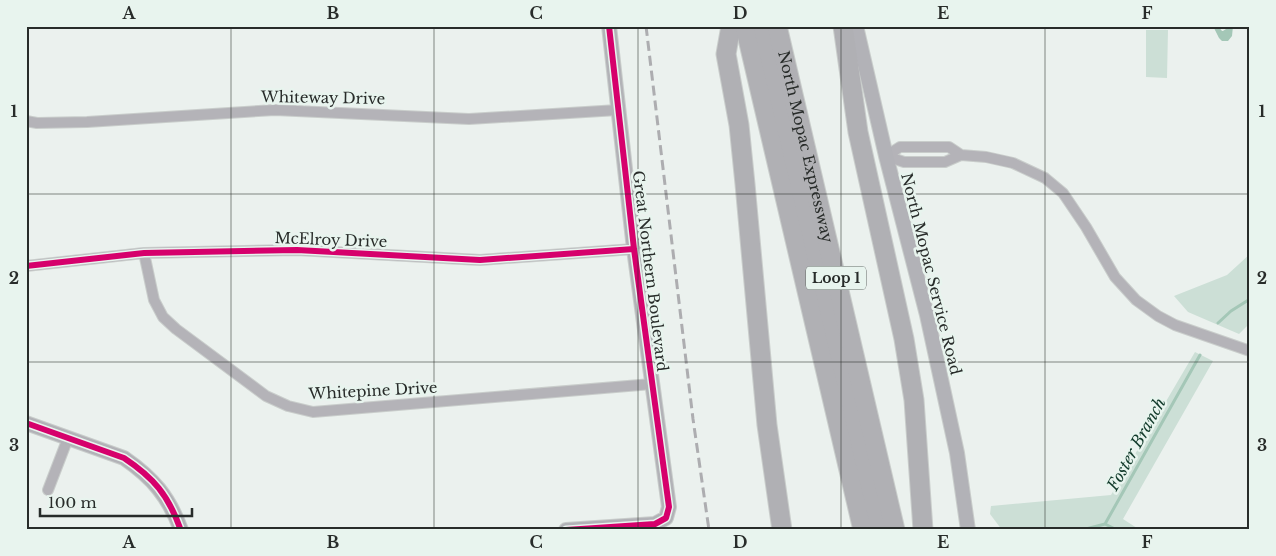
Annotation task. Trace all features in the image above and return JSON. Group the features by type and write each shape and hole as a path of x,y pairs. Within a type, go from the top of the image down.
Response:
{"highway":[{"path":"732,26 726,54 739,125 746,184 767,426 782,530"},
{"name":"Loop 1","path":"732,26 850,530"},
{"path":"745,26 863,530"},
{"path":"763,26 881,530"},
{"name":"North Mopac Expressway","path":"777,26 895,530"},
{"path":"843,26 858,132 904,339 912,392 923,530"}],"street":[{"name":"Great Northern Boulevard","path":"566,530 655,524 666,518 669,508 634,249 609,26"},
{"name":"North Mopac Service Road","path":"856,26 886,156 927,315 957,453 968,530"},
{"name":"Whiteway Drive","path":"26,121 37,123 86,122 275,110 469,119 618,110"},
{"path":"886,156 900,147 950,147 961,155"},
{"path":"886,156 904,162 945,162 961,155 986,157 1013,163 1045,178 1063,193 1086,227 1115,277 1136,300 1158,316 1176,325 1250,351"},
{"name":"McElroy Drive","path":"26,266 144,253 297,250 480,260 634,249"},
{"name":"Whitepine Drive","path":"144,253 154,300 163,317 176,329 266,396 288,406 313,412 652,384"},
{"path":"26,423 124,458 151,478 161,490 170,503 181,530"},
{"path":"48,490 68,438"},
{"path":"965,504 975,530"}],"shaded area":[{"path":"1213,26 1218,26 1223,31 1227,26 1233,26 1232,36 1228,41 1222,41"},
{"path":"1146,30 1168,30 1167,78 1146,77"},
{"path":"1250,254 1250,323 1239,334 1188,312 1174,296 1227,275"},
{"path":"1195,352 1213,361 1123,519 1140,530 1002,530 990,514 991,506 1111,495"}],"waterway":[{"name":"Foster Branch","path":"1218,323 1231,311 1250,299"},
{"name":"Foster Branch","path":"1082,530 1105,524 1200,355"},
{"path":"1105,524 1117,530"}],"railway":[{"path":"646,26 693,419 709,530"}],"cycle path":[{"path":"566,530 655,524 666,518 669,507 634,249 609,26"},
{"path":"26,266 144,253 297,250 480,260 634,249"},
{"path":"26,423 124,458 135,465 159,488 180,528"}]}
